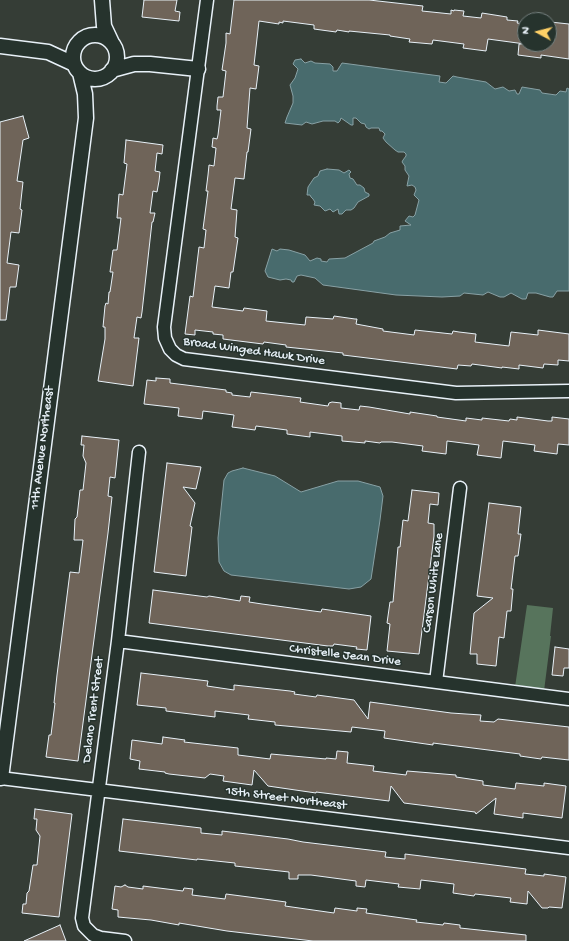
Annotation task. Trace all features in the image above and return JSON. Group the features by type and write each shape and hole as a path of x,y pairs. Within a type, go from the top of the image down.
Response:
{"street":[{"path":"77,68 73,54 92,25 101,0"},
{"path":"101,0 104,26 114,47 116,60 109,72"},
{"name":"Broad Winged Hawk Drive","path":"207,0 164,327 165,338 170,349 176,355 184,359 456,393 569,391"},
{"path":"0,46 48,52 62,50 92,35 100,35 132,59 150,64"},
{"path":"48,52 77,68 86,77 93,79 100,78 109,72 134,64 150,64 198,69"},
{"name":"11th Avenue Northeast","path":"0,778 86,118 85,94 77,68"},
{"name":"11th Avenue Northeast","path":"86,118 96,90 109,72"},
{"name":"Delano Trent Street","path":"125,941 101,938 93,935 84,926 82,918 118,641 139,452"},
{"name":"Carson White Lane","path":"436,682 460,488"},
{"name":"Christelle Jean Drive","path":"118,641 569,699"},
{"name":"15th Street Northeast","path":"0,778 569,848"}],"green space":[{"path":"527,605 553,608 544,691 515,687"}],"water":[{"path":"301,59 305,63 311,61 315,63 330,64 333,67 333,71 337,71 342,63 440,76 439,82 446,83 453,76 486,82 495,89 503,87 509,91 515,90 517,94 519,94 522,87 540,90 542,93 556,95 560,91 566,92 567,88 569,89 569,291 557,291 553,297 536,293 528,293 526,299 522,299 511,293 504,297 500,297 488,292 483,295 464,293 460,296 442,297 396,295 323,285 315,278 301,275 297,276 294,282 286,279 280,280 268,277 265,271 272,249 277,251 280,249 289,250 305,255 310,261 317,258 321,259 321,261 327,262 329,259 345,258 373,243 374,241 400,230 400,226 411,225 405,221 409,216 413,217 415,215 419,200 414,195 416,190 415,187 412,185 407,186 409,176 402,162 406,154 404,152 398,152 386,142 383,138 385,134 380,131 379,128 369,129 365,124 361,123 356,118 353,118 353,125 341,118 338,123 335,121 323,121 312,124 306,122 302,125 285,123 293,103 290,85 295,78 298,69 293,64 295,60"},
{"path":"327,169 339,170 344,173 349,170 351,172 349,174 350,178 353,179 357,185 364,188 365,192 369,194 369,196 358,202 351,210 346,210 342,214 339,214 338,209 333,212 330,209 325,211 320,206 314,205 315,202 313,199 310,195 307,195 308,187 314,178 318,176 320,171"},
{"path":"243,468 275,476 301,492 338,481 358,481 380,487 383,496 371,579 361,587 349,589 231,575 224,571 219,562 218,538 224,480 228,473"}],"building":[{"path":"144,0 177,0 175,11 180,12 179,21 142,17"},
{"path":"234,0 369,0 423,6 422,11 451,14 451,10 464,11 463,16 481,18 482,13 507,17 507,20 517,21 517,43 488,39 486,51 463,48 464,44 433,40 432,44 409,42 410,39 390,35 337,30 336,32 314,29 314,25 283,21 283,23 279,22 279,24 259,21 254,65 259,66 256,89 250,88 247,128 251,129 244,179 235,178 231,209 237,210 235,237 238,238 233,272 231,272 229,288 215,286 212,307 243,311 244,308 267,311 266,321 305,325 306,317 333,319 334,316 357,319 356,324 383,329 383,331 414,335 415,330 452,334 453,331 476,334 475,342 509,346 511,332 538,335 538,330 569,334 569,361 558,360 558,365 544,364 543,368 519,365 519,369 472,364 471,366 458,365 457,369 343,355 343,353 286,347 286,345 264,342 263,344 223,339 223,335 213,334 213,332 195,330 195,335 185,334 190,296 193,297 199,247 204,248 206,230 203,229 208,191 206,191 209,165 214,166 216,148 212,147 213,138 217,139 218,135 221,110 217,110 218,97 223,97 226,71 222,70 226,33 230,34"},
{"path":"557,23 569,24 569,59 541,55 541,58 518,55 518,52 557,52"},
{"path":"23,116 29,138 23,140 17,181 23,182 20,209 22,210 19,233 11,232 7,263 19,265 16,287 10,287 6,320 0,320 0,122"},
{"path":"126,140 163,145 162,154 157,153 155,171 160,172 157,192 153,191 150,213 155,213 152,222 141,318 137,317 134,338 139,338 133,386 98,381 105,339 105,327 103,327 105,306 106,303 108,304 113,272 110,272 113,250 117,250 121,218 117,218 119,194 123,195 127,164 124,163"},
{"path":"156,378 170,379 170,383 226,390 226,392 232,393 232,395 250,397 251,392 301,398 300,402 328,406 329,403 332,402 341,403 341,408 359,410 360,406 466,421 466,418 482,420 482,418 509,421 510,419 517,420 517,417 548,421 552,421 552,417 569,419 569,445 558,444 557,454 534,451 535,445 503,441 501,458 477,455 479,445 447,441 446,454 422,451 423,446 392,442 380,443 365,441 365,443 342,441 342,436 310,432 310,437 287,434 287,430 256,426 255,430 232,427 234,415 203,411 202,419 178,416 179,408 144,404 147,380 156,381"},
{"path":"82,436 119,440 115,478 110,477 108,496 112,497 108,533 78,761 46,757 49,735 51,735 70,572 79,573 83,540 74,540 75,519 77,517 80,490 83,490 86,463 83,456 84,445 81,445"},
{"path":"167,463 201,467 196,489 183,487 195,503 190,526 192,527 186,576 154,572"},
{"path":"412,490 439,493 438,505 430,504 428,523 434,524 434,536 419,654 387,651 390,624 387,623 390,602 393,602 398,547 400,547 403,520 408,521"},
{"path":"489,503 521,507 518,534 521,534 518,556 515,556 511,589 513,589 511,611 507,611 504,638 499,637 496,666 477,664 477,654 470,654 474,613 493,598 477,596"},
{"path":"153,590 240,601 241,596 250,597 249,602 321,612 322,609 371,616 367,650 334,644 333,646 328,646 149,623"},
{"path":"555,647 569,649 569,668 564,668 563,676 552,675"},
{"path":"141,673 208,681 207,686 234,690 234,685 290,691 295,692 294,694 316,697 317,695 354,700 368,719 370,702 451,713 481,715 480,721 494,722 498,719 569,727 569,760 542,757 541,759 520,756 520,754 433,743 433,745 384,738 385,731 352,727 351,732 275,725 275,722 248,719 249,715 215,711 215,717 166,711 166,708 137,705"},
{"path":"163,737 185,740 184,742 238,748 238,755 270,759 271,754 336,759 337,751 348,752 347,763 374,766 373,771 406,775 407,771 456,775 456,777 483,781 483,785 515,789 516,783 544,786 544,783 566,786 562,818 523,813 523,818 494,814 496,798 476,814 475,812 404,803 391,786 389,801 268,786 254,770 252,785 223,781 224,776 210,774 205,778 139,769 140,761 130,759 132,740 162,744"},
{"path":"35,809 72,814 59,917 22,913 23,904 26,904 27,893 29,891 33,865 37,865 40,836 36,830 37,819 34,819"},
{"path":"123,819 201,828 201,833 222,835 222,831 386,852 385,857 405,859 405,854 526,869 525,874 544,876 544,874 566,877 562,908 542,908 528,891 527,904 510,902 511,898 453,893 454,884 421,880 420,889 398,887 399,884 366,880 365,887 356,886 356,881 311,875 298,875 298,879 289,879 289,872 235,866 235,863 119,851"},
{"path":"125,885 128,887 143,889 143,886 183,891 184,888 193,889 192,895 225,899 226,894 286,902 285,906 334,913 335,908 357,911 357,908 367,909 366,913 417,920 416,922 443,925 444,923 460,925 460,928 526,935 526,941 313,941 227,931 179,923 179,925 151,920 118,917 118,910 112,909 115,886 121,887"},
{"path":"60,925 66,941 24,941"}]}
